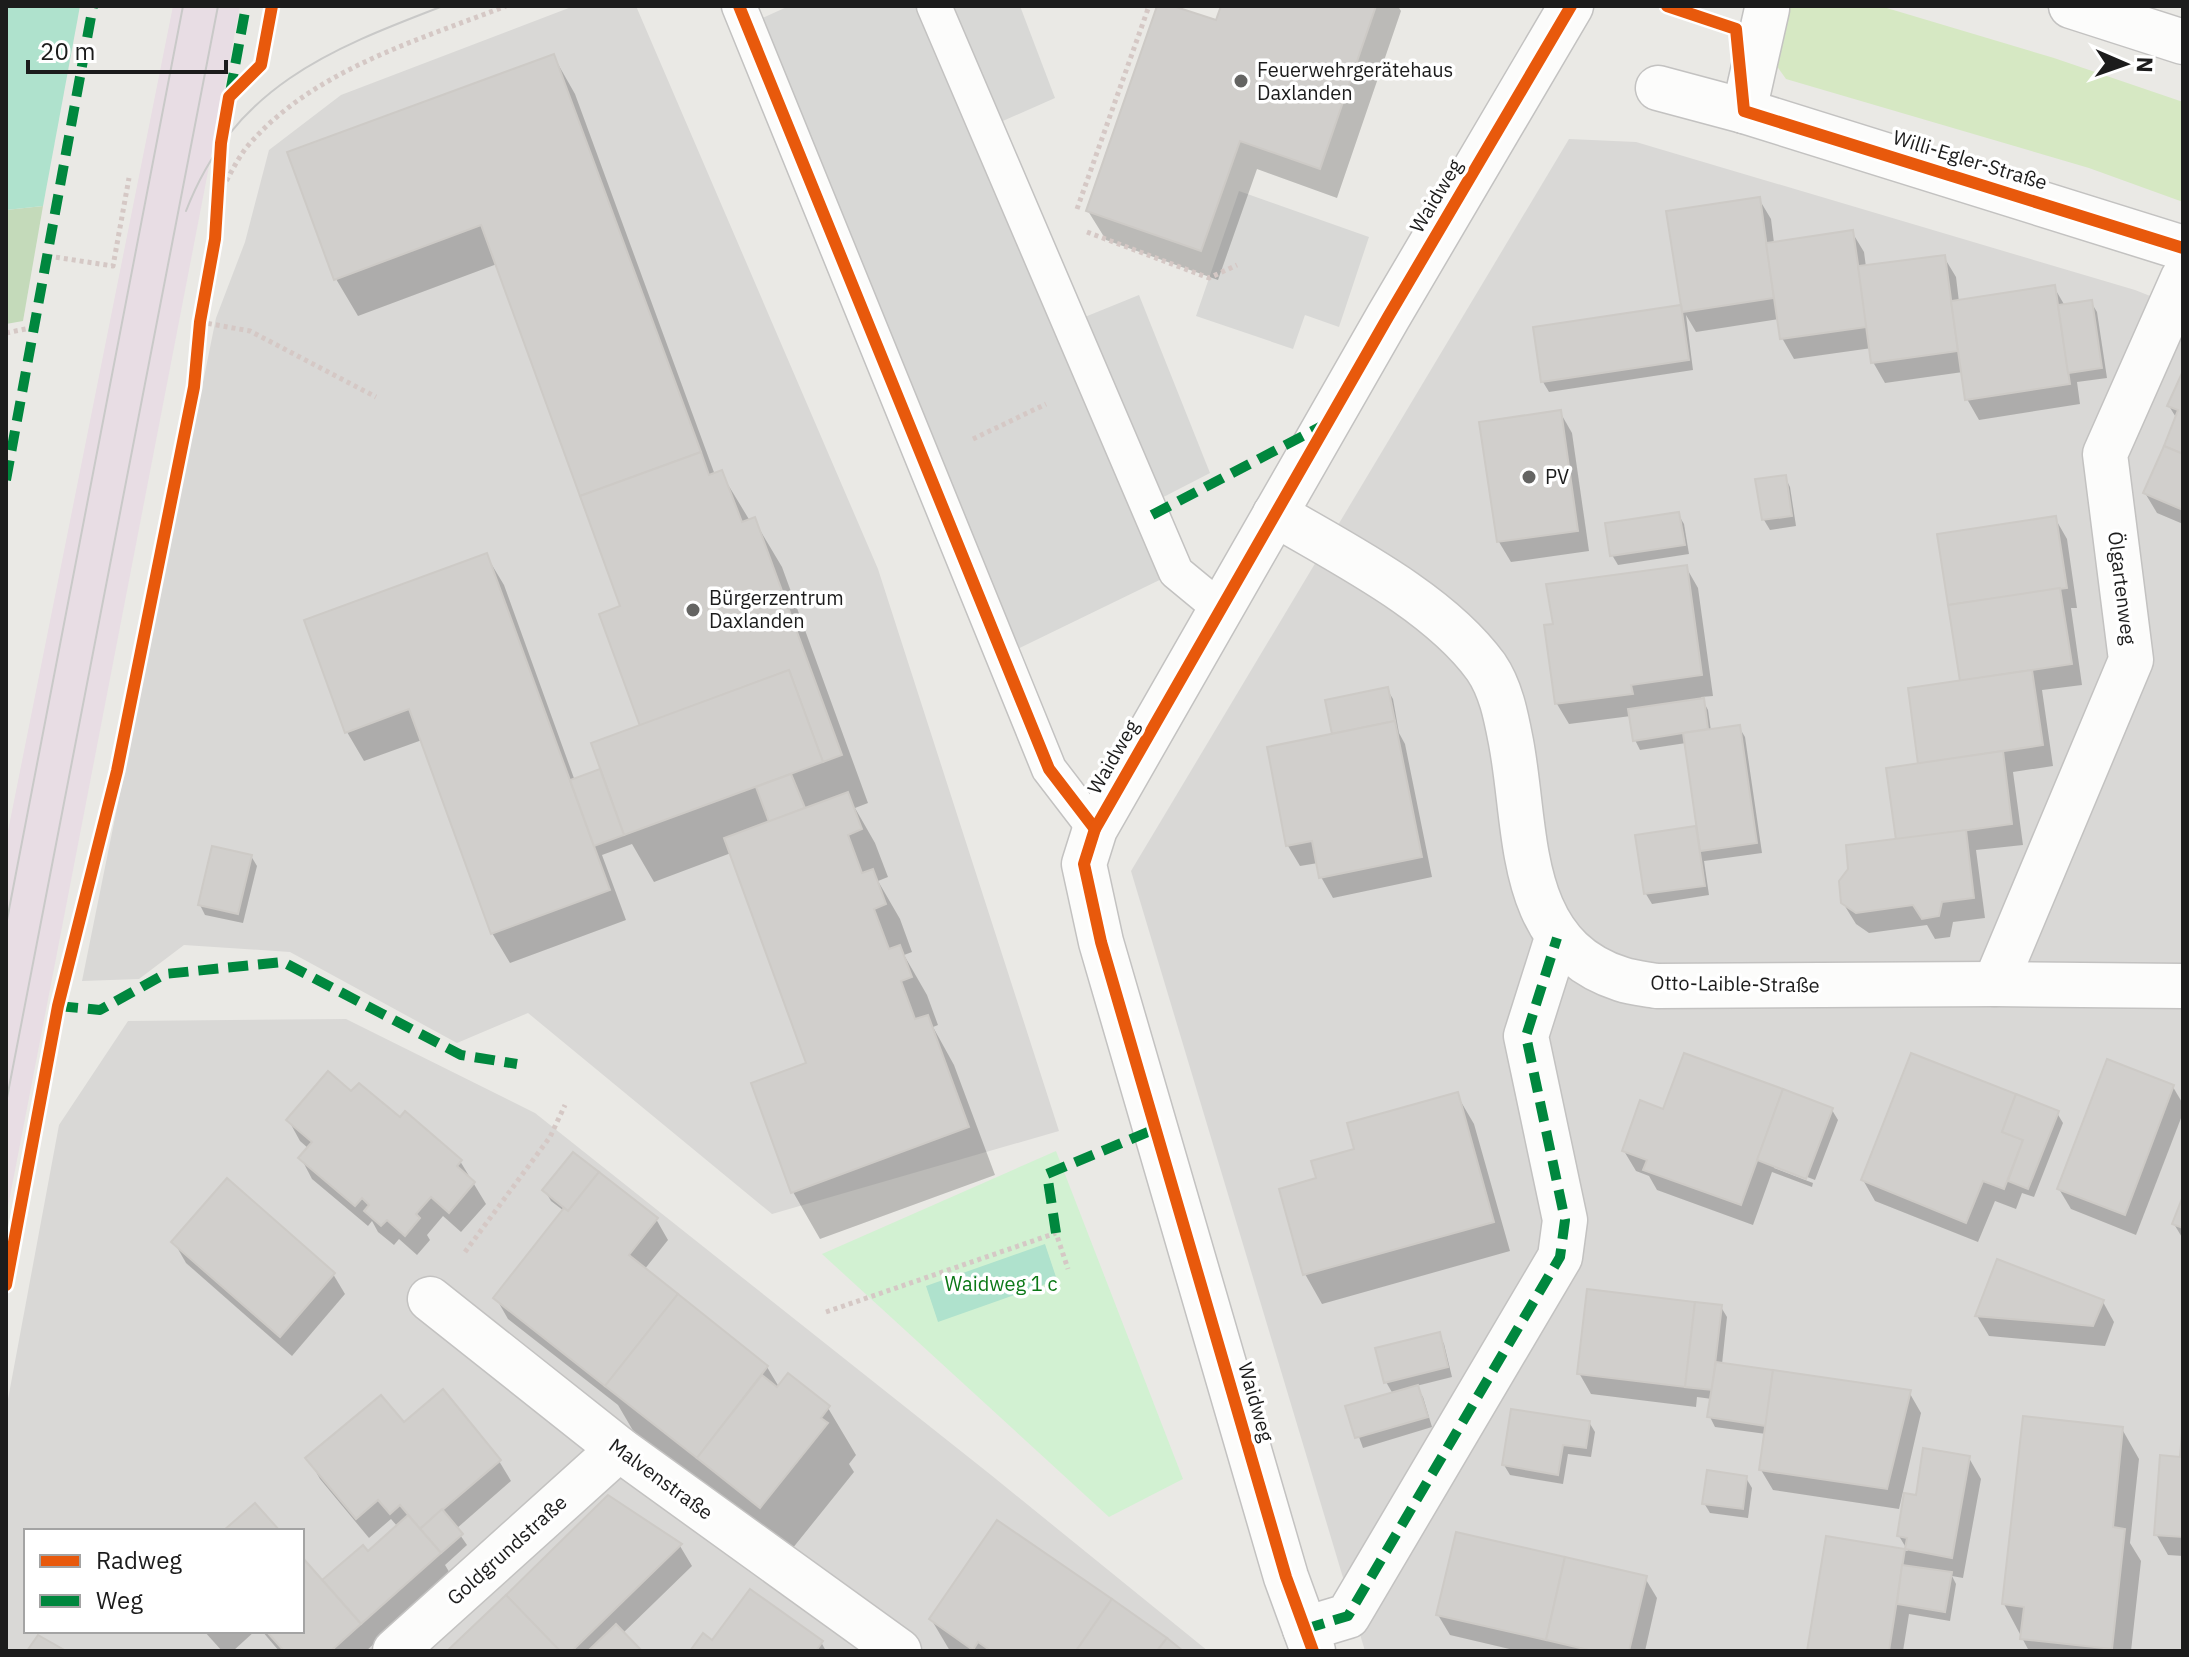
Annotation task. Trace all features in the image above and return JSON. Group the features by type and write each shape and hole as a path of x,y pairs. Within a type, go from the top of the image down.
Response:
{"street":[{"name":"Waidweg","path":"1557,938 1526,1036 1565,1220 1560,1257 1348,1616 1309,1640 1286,1577 1101,942 1084,864 1095,829 1571,6"},
{"path":"2071,6 2183,42"},
{"path":"1744,111 1767,9"},
{"name":"Willi-Egler-Straße","path":"1658,88 1744,111 2183,248"},
{"name":"Ölgartenweg","path":"1995,984 2131,660 2105,454 2183,278"},
{"name":"Otto-Laible-Straße","path":"1275,514 1368,569 1422,607 1460,638 1487,669 1505,706 1527,858 1540,907 1557,938 1587,964 1621,979 1657,986 2183,986"},
{"name":"Malvenstraße","path":"430,1299 619,1449 899,1651"},
{"name":"Goldgrundstraße","path":"395,1651 619,1449"}],"lane":[{"path":"739,6 1049,769 1095,829"},
{"path":"934,6 1176,572 1222,610"}],"path":[{"path":"215,202 245,149 293,102 369,60 506,6"},
{"path":"1071,226 1149,6"},
{"path":"48,256 113,266 129,178"},
{"path":"1034,237 1071,226 1209,278 1237,265"},
{"path":"200,322 250,331 376,397"},
{"path":"6,333 35,327"},
{"path":"186,387 194,387"},
{"path":"985,434 1013,418"},
{"path":"430,1299 550,1137 565,1105"},
{"path":"826,1312 1056,1233 1068,1269"}],"shaded area":[{"path":"173,6 240,6 6,1217 6,841"},
{"path":"574,6 636,6 878,569 1059,1131 772,1214 528,1013 457,1043 290,952 184,945 139,979 82,981 216,318 245,242 269,150 341,95"},
{"path":"789,6 1020,6 1055,98 987,128 1070,323 1139,295 1210,473 1148,505 1176,572 1003,656 747,25"},
{"path":"1569,139 1636,142 2135,290 2183,309 2183,1651 1365,1651 1131,871"},
{"path":"1239,191 1369,237 1339,327 1305,315 1293,349 1196,316"},
{"path":"346,1019 535,1113 1208,1651 6,1651 6,1410 59,1125 128,1021"}],"green space":[{"path":"6,6 80,6 43,206 6,210"},
{"path":"1784,6 1880,6 2054,58 2183,102 2183,202 2089,168 1786,79 1767,52"},
{"path":"43,206 23,321 6,324 6,210"},
{"name":"Waidweg 1 c","path":"1056,1151 1183,1479 1109,1517 822,1254"},
{"path":"1045,1244 1057,1280 938,1322 926,1286"}],"building":[{"name":"Feuerwehrgerätehaus Daxlanden","path":"1157,6 1173,6 1216,20 1221,6 1376,6 1320,169 1240,141 1201,251 1086,211"},
{"path":"554,54 701,452 580,496 481,225 334,280 287,152"},
{"path":"1760,197 1774,298 1682,312 1666,211"},
{"path":"1853,230 1867,327 1780,339 1766,243"},
{"path":"1945,255 1958,351 1871,363 1858,266"},
{"path":"2055,285 2070,384 1965,400 1951,301"},
{"path":"2092,300 2102,368 2068,373 2058,305"},
{"path":"1681,305 1689,360 1541,382 1533,327"},
{"path":"2182,373 2183,454 2164,446 2178,410 2167,406"},
{"name":"PV","path":"1561,410 1578,531 1497,542 1479,422"},
{"path":"2164,446 2183,454 2183,510 2143,493"},
{"path":"701,452 709,475 722,470 742,522 755,517 842,755 823,762 789,670 640,726 599,614 620,606 580,496"},
{"path":"1786,475 1792,516 1762,520 1755,479"},
{"path":"1679,512 1685,545 1610,556 1605,523"},
{"path":"2056,516 2067,588 1948,605 1937,534"},
{"path":"487,553 610,890 491,934 409,709 345,733 304,620"},
{"path":"1687,565 1702,675 1631,685 1633,694 1555,704 1544,625 1553,624 1546,584"},
{"path":"2060,588 2072,664 1960,681 1948,605"},
{"path":"789,670 823,762 624,835 591,743"},
{"path":"2032,670 2043,745 1918,764 1908,688"},
{"path":"1388,687 1395,721 1332,734 1325,700"},
{"path":"1704,698 1708,729 1633,741 1628,709"},
{"path":"1395,721 1422,857 1319,878 1312,841 1286,846 1267,747"},
{"path":"1740,725 1757,843 1700,851 1683,733"},
{"path":"2003,751 2012,824 1896,840 1886,768"},
{"path":"600,769 624,835 594,846 570,780"},
{"path":"791,774 805,808 769,822 756,787"},
{"path":"848,792 862,829 848,835 862,873 873,869 886,904 874,909 889,949 900,945 912,977 901,981 915,1019 928,1015 969,1127 791,1193 751,1083 806,1063 724,838"},
{"path":"1696,826 1705,886 1644,894 1635,835"},
{"path":"1966,830 1974,898 1942,902 1939,916 1922,919 1913,905 1856,913 1841,903 1839,881 1848,869 1846,845"},
{"path":"212,846 252,855 238,914 198,905"},
{"path":"1684,1053 1783,1089 1741,1205 1643,1170 1647,1160 1622,1151 1640,1100 1663,1109"},
{"path":"1911,1053 2016,1094 2002,1132 2023,1140 2004,1189 1983,1181 1966,1223 1861,1180"},
{"path":"2107,1059 2174,1085 2125,1215 2057,1189"},
{"path":"328,1071 351,1091 359,1083 400,1117 405,1111 462,1160 457,1166 475,1182 449,1213 431,1197 416,1214 420,1218 405,1236 387,1220 381,1226 364,1211 369,1205 362,1198 355,1206 298,1158 312,1142 286,1120"},
{"path":"1783,1089 1833,1108 1806,1179 1757,1160"},
{"path":"1458,1092 1494,1222 1303,1275 1279,1189 1316,1178 1311,1161 1354,1149 1347,1123"},
{"path":"2016,1094 2059,1111 2028,1189 2008,1181 2023,1140 2002,1132"},
{"path":"573,1152 599,1172 568,1211 542,1190"},
{"path":"599,1172 658,1218 629,1255 678,1294 605,1386 493,1298 564,1208 568,1211"},
{"path":"227,1178 335,1273 280,1337 171,1242"},
{"path":"2183,1196 2183,1228 2172,1224"},
{"path":"1997,1259 2104,1300 2093,1326 1975,1316"},
{"path":"1587,1289 1695,1302 1685,1387 1577,1374"},
{"path":"678,1294 768,1366 697,1458 605,1386"},
{"path":"1695,1302 1722,1305 1712,1390 1685,1387"},
{"path":"1440,1332 1448,1367 1384,1383 1375,1348"},
{"path":"1716,1362 1773,1370 1766,1426 1707,1417"},
{"path":"1773,1370 1911,1390 1887,1489 1759,1470"},
{"path":"788,1373 830,1406 821,1418 828,1423 760,1508 697,1458 762,1375 777,1387"},
{"path":"1418,1385 1428,1417 1355,1438 1345,1406"},
{"path":"443,1389 501,1460 420,1529 400,1505 390,1514 378,1500 356,1519 305,1458 381,1395 404,1422"},
{"path":"1511,1409 1590,1421 1586,1448 1563,1445 1558,1475 1502,1465"},
{"path":"2023,1416 2123,1427 2113,1527 2125,1529 2112,1649 2020,1639 2024,1607 2002,1604"},
{"path":"2182,1433 2183,1537 2154,1535 2160,1455 2180,1457"},
{"path":"1923,1448 1970,1456 1952,1558 1905,1549 1907,1538 1897,1536 1904,1493 1916,1495"},
{"path":"1707,1470 1747,1476 1743,1509 1702,1504"},
{"path":"608,1495 682,1544 572,1651 560,1651 506,1595"},
{"path":"255,1503 278,1529 225,1529"},
{"path":"442,1509 463,1534 441,1553 420,1529"},
{"path":"408,1515 441,1553 361,1624 322,1580 363,1545 368,1551"},
{"path":"997,1520 1112,1599 1076,1651 991,1651 978,1642 973,1650 929,1619"},
{"path":"1456,1532 1565,1557 1546,1640 1436,1615"},
{"path":"1826,1536 1905,1549 1889,1651 1807,1651"},
{"path":"1565,1557 1647,1576 1629,1651 1593,1651 1546,1640"},
{"path":"304,1559 361,1624 331,1651 284,1651 268,1633 304,1633"},
{"path":"1902,1565 1952,1572 1945,1612 1897,1604"},
{"path":"750,1589 823,1641 816,1651 690,1651 703,1633 712,1640"},
{"path":"506,1595 560,1651 447,1651"},
{"path":"1112,1599 1167,1638 1157,1651 1076,1651"},
{"path":"616,1624 642,1651 588,1651"},
{"path":"38,1635 66,1651 27,1651"},
{"path":"1167,1638 1183,1651 1157,1651"}],"tram line":[{"path":"6,925 183,6"},
{"path":"6,1103 218,6"},
{"path":"186,211 206,168 230,133 258,103 289,78 361,39 443,6"}],"marked path":[{"path":"6,480 93,6"},
{"path":"230,93 246,6"},
{"path":"1152,515 1322,426"},
{"path":"1305,1629 1348,1616 1560,1257 1565,1220 1526,1036 1557,938"},
{"path":"58,1006 100,1010 165,974 283,962 461,1055 517,1064"},
{"path":"1056,1233 1047,1174 1155,1129"}],"cycle path":[{"path":"6,1285 58,1006 117,771 194,387 200,322 215,239 221,143 229,97 261,65 272,6"},
{"path":"739,6 1049,769 1095,829"},
{"path":"1313,1651 1286,1577 1101,942 1084,864 1095,829 1388,317 1571,6"},
{"path":"1667,6 1736,29 1744,111 2183,248"}],"place":[{"name":"Feuerwehrgerätehaus Daxlanden","path":"1241,81"},
{"name":"PV","path":"1529,477"},
{"name":"Bürgerzentrum Daxlanden","path":"693,610"}]}
